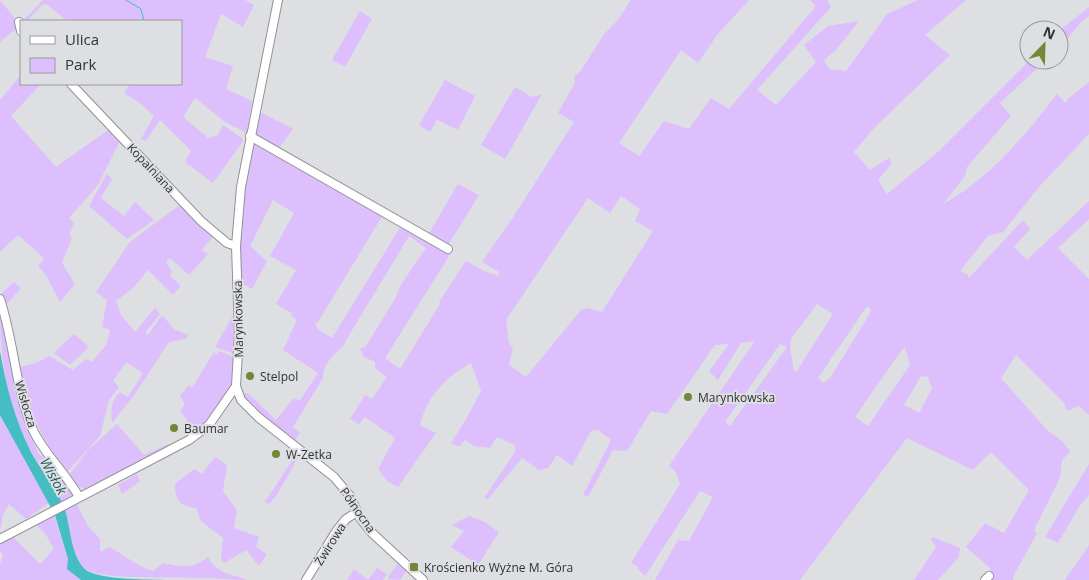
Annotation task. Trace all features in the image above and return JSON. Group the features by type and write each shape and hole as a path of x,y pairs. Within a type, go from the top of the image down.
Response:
{"street":[{"name":"Marynkowska","path":"0,538 189,440 209,425 226,404 236,386 239,334 236,246 241,187 278,0"},
{"path":"19,22 20,27"},
{"name":"Kopalniana","path":"73,85 202,221 227,243 236,246"},
{"path":"250,136 448,249"},
{"name":"Wisłocza","path":"0,298 6,318 22,398 33,430 76,498"},
{"name":"Północna","path":"236,386 238,394 246,405 276,432 316,461 334,477 350,496 357,512 371,532 423,580"},
{"path":"226,404 246,405"},
{"name":"Żwirowa","path":"306,580 337,530 346,519 357,512"}],"green space":[{"path":"0,0 16,20 18,30 13,31 0,42"},
{"path":"43,0 245,0 254,5 243,27 221,14 205,57 233,66 226,89 252,101 247,133 225,122 195,98 183,117 208,138 218,135 223,125 242,138 243,141 213,183 185,162 191,151 160,120 146,141 141,139 154,116 141,104 124,93 129,85 182,85 182,20 67,20 46,4 42,5 28,20 24,20"},
{"path":"631,0 749,0 717,35 698,63 681,50 619,143 639,156 664,121 689,129 711,98 729,109 816,6 810,0 827,0 831,7 757,90 776,105 816,62 804,45 828,26 859,21 836,50 824,60 829,69 846,71 887,14 918,0 966,0 925,35 950,55 873,129 854,152 870,170 889,158 892,163 878,180 887,194 938,152 1020,70 1035,70 1000,103 1011,116 967,167 965,176 943,204 960,194 991,169 1019,141 1057,94 1066,103 1068,99 1089,82 1089,134 1039,187 1003,232 988,236 960,271 967,274 969,278 1023,220 1030,229 1014,247 1027,260 1089,201 1089,219 1058,248 1089,279 1089,415 1079,406 1067,411 1064,403 1016,355 1001,378 1047,430 1063,442 1070,452 1062,460 1060,478 1034,530 1037,533 1013,580 988,580 991,577 990,568 966,547 985,523 1004,533 1029,490 991,452 973,470 907,438 800,580 655,580 678,540 689,541 713,497 700,491 645,576 638,567 631,563 680,484 676,472 669,466 755,341 741,343 718,380 709,371 729,344 715,345 667,414 651,411 627,451 613,450 588,497 583,495 611,440 598,430 591,431 572,466 557,455 548,468 539,470 522,458 488,499 484,498 515,452 515,445 497,437 490,448 474,446 465,440 459,447 451,443 481,391 471,363 446,381 433,396 423,414 420,425 436,433 398,487 387,481 378,469 395,438 365,417 359,424 350,419 365,395 372,399 387,377 375,368 375,362 364,357 360,349 366,346 395,299 402,283 426,248 409,236 345,342 345,345 333,355 327,364 323,378 293,427 300,433 294,442 284,436 242,394 248,393 276,420 293,399 300,400 318,373 283,350 297,320 291,316 292,313 276,304 296,270 270,256 294,213 273,200 250,246 267,261 252,289 240,282 241,219 251,143 254,141 383,215 315,324 319,330 332,338 401,226 451,253 385,358 400,369 440,304 439,302 466,261 484,271 499,276 499,272 482,262 574,122 558,113 575,83 574,77 580,72 605,33 617,21","holes":["621,196 640,209 635,221 653,231 602,312 587,308 581,310 526,377 509,365 513,348 509,343 506,320 588,198 610,213","817,304 833,314 797,371 794,372 790,347 791,339","867,306 871,309 869,315 830,378 824,383 818,378","780,344 787,347 730,426 725,422","905,348 910,365 868,426 855,417","921,376 928,377 932,388 919,413 904,405"]},
{"path":"1089,7 1089,16 1069,36 1069,23"},
{"path":"360,11 372,19 345,67 332,60"},
{"path":"20,76 20,85 40,85 11,116 56,167 111,128 121,139 98,185 69,218 74,223 69,235 72,238 62,263 75,284 60,302 48,278 38,266 44,258 18,235 0,252 0,100"},
{"path":"445,80 475,96 458,130 437,120 430,132 419,125"},
{"path":"515,87 532,97 542,94 505,159 481,145"},
{"path":"258,111 293,129 278,149 253,135"},
{"path":"107,174 112,179 101,198 124,216 135,202 154,220 127,239 89,206"},
{"path":"458,184 479,195 448,245 428,235"},
{"path":"181,204 214,235 202,250 208,254 189,275 170,258 166,262 172,272 170,276 181,286 173,295 148,270 134,287 116,301 121,315 135,332 155,308 160,314 145,333 148,335 162,315 174,329 188,335 186,339 169,342 135,394 112,423 111,410 114,399 120,392 128,397 143,373 126,362 113,381 119,387 109,400 100,436 67,472 49,446 36,422 27,397 20,367 36,363 49,356 73,370 86,359 92,362 106,345 110,330 102,327 107,300 96,292 130,242"},
{"path":"14,282 21,288 6,305 2,293"},
{"path":"0,313 15,384 14,390 38,453 51,464 72,496 62,502 32,453 11,402 4,367"},
{"path":"232,317 234,317 235,354 215,347"},
{"path":"74,334 89,347 70,365 54,353"},
{"path":"219,351 234,357 231,385 216,411 195,431 180,411 185,404 180,396 189,385 192,388 214,352 216,355"},
{"path":"0,415 49,503 26,519 9,504 3,515 0,532"},
{"path":"117,424 144,455 168,444 170,446 85,489 78,486 70,474 89,449"},
{"path":"297,453 299,456 276,496 269,504 265,502"},
{"path":"215,457 227,465 223,491 237,510 234,528 259,537 256,547 267,554 259,566 246,550 224,563 221,559 223,538 201,521 196,508 182,504 177,498 175,484 194,469 202,474"},
{"path":"1089,464 1089,495 1079,507 1058,543 1045,537"},
{"path":"137,474 140,481 122,494 118,485"},
{"path":"76,503 88,526 100,539 100,552 110,547 136,564 153,571 163,563 176,566 191,566 208,557 220,570 248,580 124,577 86,570 77,558 74,550 65,509"},
{"path":"54,514 68,559 68,569 81,580 0,580 0,564 3,555 0,551 0,543 12,536 40,564 54,549 45,533 35,524"},
{"path":"469,516 485,522 499,532 478,565 451,547 464,531 452,525"},
{"path":"933,537 960,548 959,557 938,580 914,580 936,547 931,539"},
{"path":"1089,545 1089,580 1065,580"},
{"path":"399,562 407,570 400,580 387,579"},
{"path":"377,568 387,574 383,580 368,580"},
{"path":"354,569 368,580 347,580"}],"water":[{"path":"0,351 8,390 20,428 31,452 64,507 74,550 81,565 87,571 104,576 165,580 81,580 67,569 68,559 55,515 0,415"}],"waterway":[{"path":"126,0 141,9 144,20"}],"place":[{"name":"Stelpol","path":"250,376"},
{"name":"Marynkowska","path":"688,397"},
{"name":"Baumar","path":"174,428"},
{"name":"W-Zetka","path":"276,454"},
{"name":"Krościenko Wyżne M. Góra","path":"414,567"}],"water label":[{"name":"Wisłok","path":"54,476"}]}
